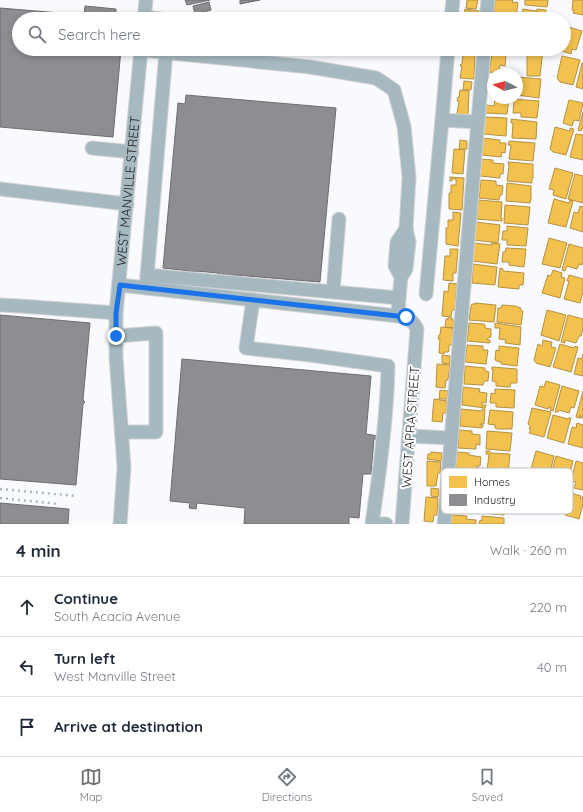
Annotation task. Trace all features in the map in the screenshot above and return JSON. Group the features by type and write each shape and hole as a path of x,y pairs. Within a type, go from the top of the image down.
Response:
{"street":[{"path":"145,12 146,0"},
{"path":"452,12 453,0"},
{"path":"487,12 488,0"},
{"name":"WEST MANVILLE STREET","path":"120,524 124,467 123,432 116,357 116,313 120,285 140,56"},
{"path":"146,281 166,56"},
{"path":"146,281 253,300 398,316 401,277 406,269 409,242 406,229 409,177 404,126 394,90 376,78 310,67 204,56"},
{"path":"426,294 447,56"},
{"path":"449,468 483,56"},
{"path":"442,120 478,122"},
{"path":"92,148 132,152"},
{"path":"0,189 127,204"},
{"path":"333,292 340,219"},
{"path":"120,285 146,281 333,292 399,298"},
{"path":"253,300 246,348 388,366 387,400 378,489 372,523 386,524"},
{"path":"0,306 20,306 116,313"},
{"name":"WEST APRA STREET","path":"398,316 406,317 412,321 417,329 402,524"},
{"path":"116,336 156,333 156,432 123,432"},
{"path":"409,436 451,438"},
{"path":"444,524 445,514"}],"building: Homes":[{"path":"467,0 478,0 476,9 466,8"},
{"path":"495,0 513,0 512,3 518,3 517,12 494,12"},
{"path":"525,0 548,0 547,7 525,5"},
{"path":"573,0 583,0 583,15 573,13"},
{"path":"465,9 479,12 467,11 464,12"},
{"path":"523,9 536,11 536,12 523,12"},
{"path":"537,9 546,10 546,12 537,12"},
{"path":"571,28 582,31 576,50 572,49 571,54"},
{"path":"463,56 475,56 474,79 460,78 462,66 460,66 462,64"},
{"path":"492,56 506,56 505,66 500,65 500,68 490,68"},
{"path":"527,56 542,56 540,76 527,76"},
{"path":"562,56 580,60 573,85 560,82 557,78"},
{"path":"583,63 583,89 576,87"},
{"path":"523,78 541,79 539,98 523,96"},
{"path":"464,81 472,82 471,90 463,90"},
{"path":"460,90 469,91 468,115 457,114 459,101 457,101"},
{"path":"523,100 539,101 537,118 521,117 521,113 513,113 514,104 523,104"},
{"path":"569,100 583,103 579,121 574,120 572,126 563,123"},
{"path":"494,104 508,104 507,114 485,113 486,105 494,106"},
{"path":"583,112 583,129 582,128 581,131 578,130"},
{"path":"485,117 507,118 506,136 483,134"},
{"path":"511,119 537,122 536,139 512,138 513,123 511,123"},
{"path":"555,127 570,131 570,128 574,129 566,155 553,152 550,149"},
{"path":"576,134 583,135 583,160 570,157"},
{"path":"483,138 500,140 500,143 506,143 505,153 502,152 501,157 482,155"},
{"path":"460,140 467,141 467,149 459,149"},
{"path":"509,141 535,143 533,161 509,159 511,145 508,145"},
{"path":"454,149 465,150 463,174 452,173"},
{"path":"481,159 493,160 493,163 504,164 503,174 500,174 500,178 480,176"},
{"path":"508,162 533,164 532,183 507,181 509,167"},
{"path":"555,168 573,173 566,199 553,195 554,190 549,189"},
{"path":"575,174 583,176 583,203 568,199"},
{"path":"450,177 464,178 462,210 449,209 449,193 451,193 451,185 456,185 456,179 452,179 452,181 450,181"},
{"path":"481,180 496,181 496,185 503,186 502,195 500,195 499,200 479,198"},
{"path":"507,183 531,186 530,203 506,201"},
{"path":"554,199 569,203 570,200 573,201 566,227 548,223"},
{"path":"478,200 502,202 502,221 477,219"},
{"path":"505,205 530,207 528,225 504,223"},
{"path":"580,206 583,207 583,232 570,228 574,212 578,213"},
{"path":"453,212 461,213 458,246 446,244 446,228 448,228 448,220 453,220"},
{"path":"476,222 500,225 498,243 474,240"},
{"path":"507,226 528,228 526,246 507,245 507,240 502,240 503,231 507,231"},
{"path":"549,238 567,243 560,268 542,264"},
{"path":"474,243 492,245 492,243 500,244 497,264 472,261"},
{"path":"569,244 583,248 583,262 582,265 579,264 577,269 567,266 565,271 562,270"},
{"path":"506,248 526,249 524,267 509,265 509,262 502,262 503,252 505,252"},
{"path":"450,249 458,249 456,273 453,273 453,281 443,280 445,256 450,256"},
{"path":"473,264 497,267 495,285 472,283"},
{"path":"500,268 503,269 503,271 524,273 523,285 519,285 519,289 498,287"},
{"path":"553,270 562,273 561,277 565,278 560,298 542,293 548,275 551,276"},
{"path":"569,275 583,279 583,292 580,303 564,299 569,281 567,281"},
{"path":"449,283 457,284 455,310 452,310 451,317 442,316 444,291 448,292"},
{"path":"475,303 496,305 494,322 469,320 471,306"},
{"path":"502,305 521,308 520,310 523,311 521,325 497,322 498,308 501,308"},
{"path":"547,310 566,315 559,341 541,335"},
{"path":"568,315 583,319 581,336 579,336 576,343 565,340 565,343 561,342"},
{"path":"452,318 452,320 454,320 453,328 445,327 446,319"},
{"path":"469,323 484,324 485,328 491,329 491,337 487,340 490,340 490,343 467,341"},
{"path":"495,323 521,327 520,345 505,343 506,340 499,339 500,328 495,328"},
{"path":"441,327 453,328 453,344 449,345 449,351 444,352 444,354 439,353 440,339 438,339"},
{"path":"543,340 552,342 551,347 556,348 550,367 536,363 534,360 538,344 542,346"},
{"path":"560,344 574,348 575,346 578,347 571,372 553,367"},
{"path":"467,345 483,346 483,350 488,350 486,364 465,362"},
{"path":"499,346 519,348 517,366 501,364 501,361 499,362 495,360 496,350 499,351"},
{"path":"583,354 583,376 574,374 578,358 582,359"},
{"path":"442,355 450,356 450,364 442,363"},
{"path":"437,364 450,365 448,380 446,380 445,388 436,387"},
{"path":"465,366 485,368 485,371 489,372 488,381 484,381 483,385 464,384"},
{"path":"492,367 517,369 517,383 511,383 510,387 496,386 496,382 492,381"},
{"path":"546,381 560,385 553,411 550,410 551,407 548,409 535,405 540,386 544,387"},
{"path":"562,386 579,391 574,408 571,407 569,413 559,410 558,412 555,412"},
{"path":"463,387 480,389 479,392 487,393 486,403 482,402 482,405 486,405 485,408 462,405"},
{"path":"495,389 515,390 514,408 496,407 496,403 490,403 491,393 495,394"},
{"path":"440,390 448,391 447,399 439,399"},
{"path":"583,391 583,418 580,418 580,415 579,418 576,417"},
{"path":"434,399 447,401 446,413 443,413 442,422 432,421"},
{"path":"532,408 551,412 544,437 529,433 531,429 529,429 530,426 528,424"},
{"path":"461,409 482,411 482,409 485,409 484,424 480,424 483,425 482,428 460,426"},
{"path":"490,410 513,412 512,429 497,429 495,428 495,425 488,424"},
{"path":"553,415 568,419 571,418 564,443 547,438"},
{"path":"577,423 583,425 583,448 568,444 572,427 576,428"},
{"path":"459,430 472,431 472,434 480,435 480,445 476,444 476,449 458,448"},
{"path":"487,431 512,433 510,451 486,449"},
{"path":"486,451 490,451 490,453 510,454 508,468 487,468 489,454 486,454"},
{"path":"536,451 554,456 551,468 531,468"},
{"path":"431,452 442,453 442,461 427,459 428,454 431,454"},
{"path":"457,452 469,453 469,455 481,457 480,466 476,466 479,468 456,468"},
{"path":"556,456 573,461 571,468 553,468"},
{"path":"427,461 441,462 440,473 438,473 436,486 427,486"},
{"path":"576,461 583,463 583,490 574,488 576,482 573,481 573,473"},
{"path":"431,488 439,489 438,497 431,496"},
{"path":"573,494 581,496 580,498 582,499 583,496 583,504 579,519 565,515 573,514"},
{"path":"426,497 438,498 437,515 434,515 433,522 424,521"},
{"path":"452,515 467,516 466,519 476,520 476,524 451,524"},
{"path":"482,516 504,518 504,524 479,524 480,520 482,521"}],"building: Industry":[{"path":"185,0 210,0 187,5"},
{"path":"240,0 260,0 240,4"},
{"path":"209,2 211,10 194,12 193,6"},
{"path":"85,6 116,9 116,12 84,12"},
{"path":"0,8 48,12 12,12 12,56 120,56 113,137 0,127"},
{"path":"186,95 336,108 320,282 234,275 233,281 217,279 218,273 196,271 196,276 189,275 189,271 163,268 178,103 185,104"},
{"path":"0,315 90,323 83,400 85,402 83,404 76,485 0,479"},
{"path":"182,359 371,376 366,434 378,436 377,439 374,439 371,474 363,474 359,518 349,517 349,524 244,524 245,508 197,503 196,509 189,508 190,503 170,501"},
{"path":"0,503 69,509 68,524 0,524"}],"railway":[{"path":"0,489 77,496"},
{"path":"0,498 59,504"}],"route":[{"path":"116,336 116,313 120,285 406,317"}]}
